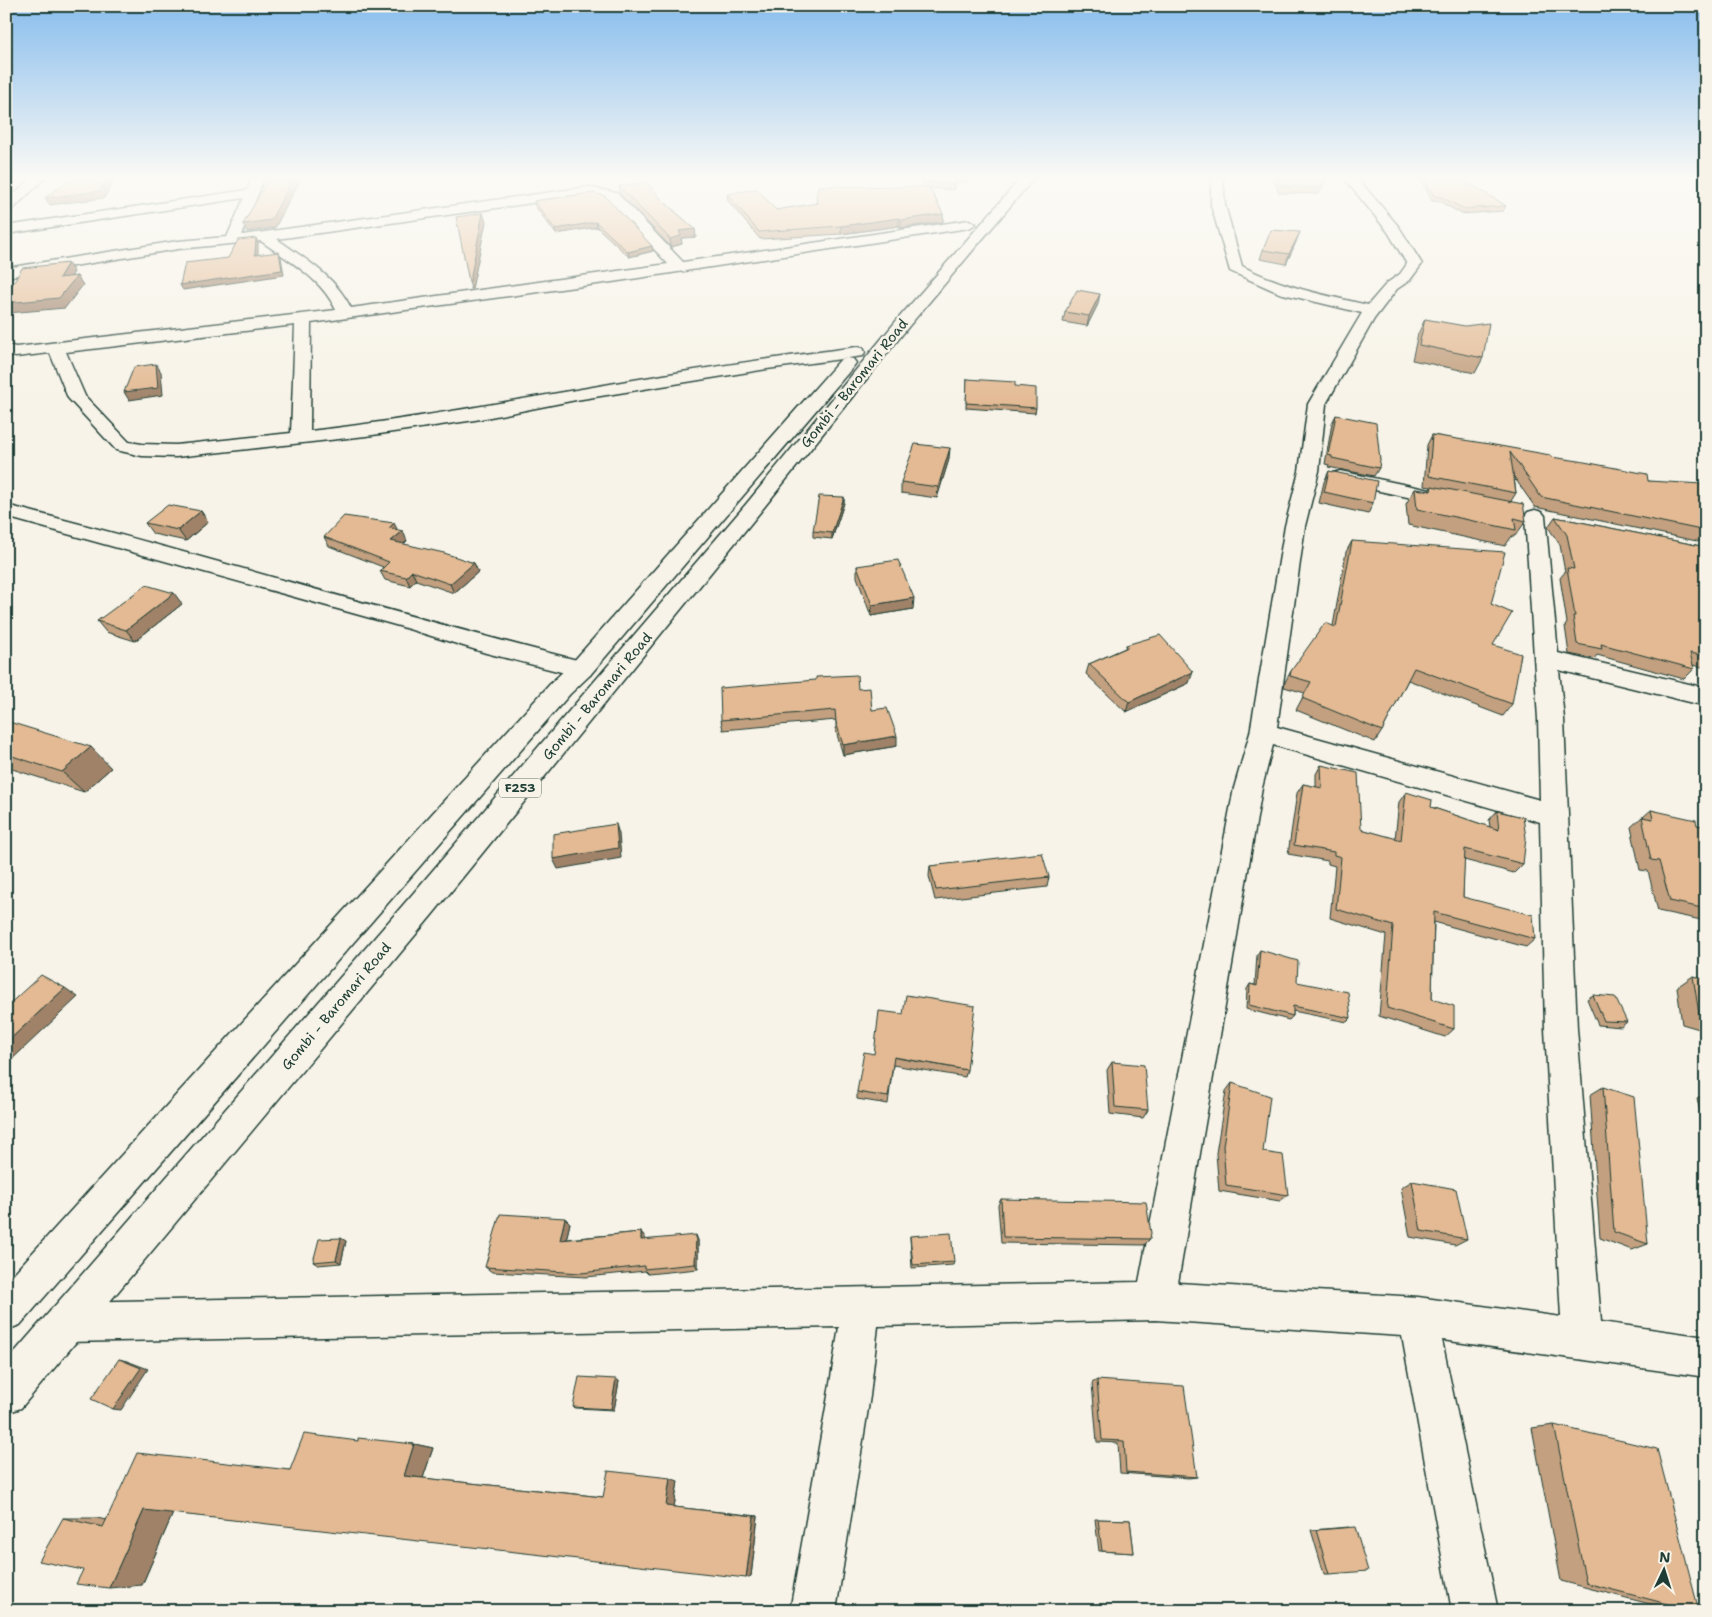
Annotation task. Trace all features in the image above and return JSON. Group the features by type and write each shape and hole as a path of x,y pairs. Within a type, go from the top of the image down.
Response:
{"street":[{"path":"6,273 126,253"},
{"path":"287,253 324,280 337,296 345,313"},
{"path":"667,253 680,267"},
{"path":"6,350 16,352 56,348 303,319 771,253"},
{"name":"Gombi - Baromari Road","path":"6,1393 415,914 754,507 946,253"},
{"name":"Gombi - Baromari Road","path":"6,1311 396,872 561,688 581,669 857,352 894,321 957,253"},
{"path":"1231,253 1235,268 1274,288 1373,311"},
{"path":"1155,1302 1248,788 1263,733 1295,526 1309,471 1317,404 1367,316 1392,286 1405,277 1415,264 1408,253"},
{"path":"300,438 303,319"},
{"path":"56,348 77,398 123,446 142,450 176,451 366,430 475,414 576,395 857,352"},
{"path":"1309,471 1470,504"},
{"path":"6,511 407,621 486,645 581,669"},
{"path":"1535,516 1551,719 1561,1029 1582,1340"},
{"path":"1546,658 1706,697"},
{"path":"1263,733 1554,815"},
{"path":"66,1322 1155,1302 1418,1317 1706,1357"},
{"path":"813,1611 849,1396 860,1307"},
{"path":"1418,1317 1475,1611"}],"building":[{"path":"231,253 255,253 255,255 279,253 282,270 180,285 185,263 228,258"},
{"path":"463,253 475,253 470,281"},
{"path":"68,263 59,278 77,276 59,298 6,303 6,296 22,268"},
{"path":"1077,290 1100,294 1089,316 1065,312"},
{"path":"1425,319 1465,326 1489,323 1483,358 1419,345"},
{"path":"156,364 158,388 124,392 134,367"},
{"path":"967,379 1015,382 1015,386 1036,388 1036,408 966,403"},
{"path":"1336,415 1376,423 1380,460 1379,468 1332,458 1332,456 1328,455"},
{"path":"1432,435 1647,474 1648,481 1703,484 1706,488 1706,531 1541,497 1510,452 1516,493 1429,476"},
{"path":"915,444 950,448 938,487 901,482"},
{"path":"1329,471 1377,481 1373,503 1324,492"},
{"path":"1432,486 1523,504 1526,521 1514,518 1516,530 1417,509 1415,489 1431,491"},
{"path":"819,496 844,497 832,533 813,531"},
{"path":"168,505 201,511 178,530 145,523"},
{"path":"344,516 394,523 389,528 403,531 391,541 444,553 474,563 450,584 412,571 406,577 380,571 389,562 324,537"},
{"path":"1555,517 1706,547 1706,598 1702,595 1706,604 1706,656 1690,653 1694,669 1601,644 1602,649 1577,644 1573,616 1575,616 1567,568 1574,569 1567,535"},
{"path":"1352,541 1505,552 1491,604 1512,613 1493,645 1521,654 1512,704 1414,668 1382,731 1302,698 1311,682 1290,676 1291,671 1325,623 1336,627"},
{"path":"898,560 914,598 872,605 857,566"},
{"path":"146,585 174,593 126,630 97,621"},
{"path":"1160,635 1193,672 1129,702 1089,664 1128,647 1126,645"},
{"path":"857,675 858,689 870,688 872,710 887,708 897,736 843,745 836,722 835,710 721,720 720,688 816,680 816,677"},
{"path":"6,721 91,747 62,772 6,754"},
{"path":"1321,765 1358,773 1361,829 1401,840 1406,792 1432,800 1431,807 1499,830 1497,811 1523,817 1526,838 1523,864 1465,849 1463,897 1533,915 1535,939 1434,912 1432,999 1454,1006 1454,1029 1387,1008 1393,926 1336,909 1341,857 1334,855 1334,852 1294,845 1303,784 1322,788"},
{"path":"1651,810 1696,820 1697,825 1706,827 1706,909 1670,901 1659,861 1651,860 1642,817 1653,819"},
{"path":"616,824 618,848 553,859 553,834"},
{"path":"1042,853 1049,877 936,890 930,866"},
{"path":"1260,950 1298,961 1297,982 1348,992 1351,1018 1293,1006 1293,1016 1249,1005 1250,984 1257,986"},
{"path":"41,975 65,988 6,1043 6,1007"},
{"path":"1693,976 1706,980 1706,1016 1699,1014"},
{"path":"906,995 975,1006 967,1070 894,1057 888,1097 857,1092 864,1052 874,1054 879,1011 903,1014"},
{"path":"1593,995 1615,997 1627,1022 1604,1021"},
{"path":"1112,1062 1144,1065 1148,1110 1115,1107"},
{"path":"1232,1083 1270,1096 1263,1152 1283,1155 1288,1195 1226,1185 1223,1146"},
{"path":"1603,1087 1634,1097 1648,1244 1614,1232"},
{"path":"1412,1181 1456,1189 1467,1239 1421,1231"},
{"path":"1001,1199 1146,1202 1151,1233 1150,1239 1003,1237"},
{"path":"500,1214 565,1218 560,1240 641,1232 641,1240 696,1235 695,1264 644,1269 644,1266 581,1273 485,1267"},
{"path":"951,1233 954,1262 913,1265 910,1236"},
{"path":"341,1238 336,1260 313,1262 319,1239"},
{"path":"119,1359 141,1368 113,1409 91,1399"},
{"path":"579,1377 616,1379 611,1409 573,1407"},
{"path":"1097,1380 1184,1386 1197,1477 1126,1472 1124,1441 1102,1440"},
{"path":"1554,1425 1657,1449 1699,1611 1586,1583"},
{"path":"304,1434 358,1441 358,1438 414,1444 404,1476 603,1497 608,1471 670,1478 666,1506 754,1516 746,1578 144,1510 109,1588 76,1584 83,1570 39,1561 63,1518 103,1527 137,1453 290,1470"},
{"path":"1098,1519 1130,1520 1134,1553 1102,1551"},
{"path":"1355,1527 1368,1571 1329,1574 1316,1530"}]}
